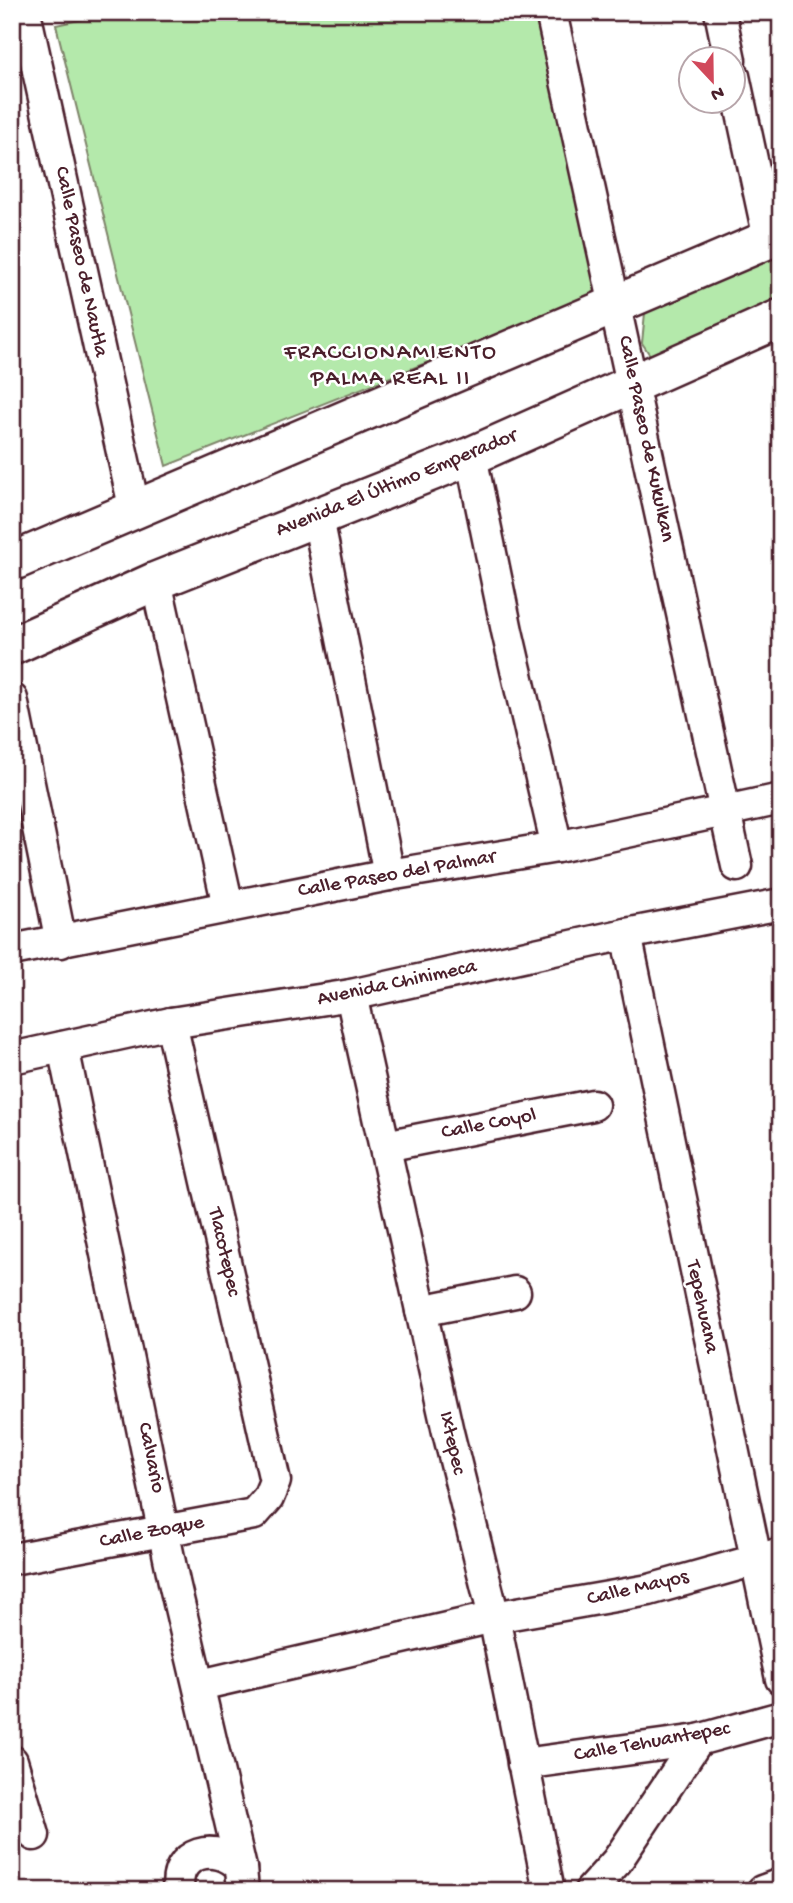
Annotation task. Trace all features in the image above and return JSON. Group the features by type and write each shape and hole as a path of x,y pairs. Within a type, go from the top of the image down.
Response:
{"street":[{"name":"Calle Paseo de Nautla","path":"25,12 135,511"},
{"name":"Calle Paseo de Kukulkan","path":"551,12 737,866"},
{"path":"720,12 727,46"},
{"path":"12,562 775,237 743,116"},
{"name":"Avenida El Último Emperador","path":"12,646 156,581 471,456 781,318"},
{"path":"471,456 507,631 557,847"},
{"path":"318,518 389,875"},
{"path":"156,581 228,906"},
{"path":"12,699 61,942"},
{"name":"Calle Paseo del Palmar","path":"12,950 389,875 557,847 781,799"},
{"name":"Avenida Chinimeca","path":"12,1058 171,1023 351,995 626,934 781,904"},
{"name":"Tepehuana","path":"626,934 700,1303 769,1556 781,1679"},
{"name":"Ixtepec","path":"351,995 421,1311 494,1617 549,1891"},
{"name":"Tlacotepec","path":"171,1023 275,1482"},
{"name":"Calvario","path":"63,1047 166,1531 174,1582 200,1685 242,1879"},
{"name":"Calle Coyol","path":"385,1146 593,1105"},
{"path":"421,1311 514,1292"},
{"name":"Calle Zoque","path":"12,1559 254,1514 268,1498 275,1482"},
{"name":"Calle Mayos","path":"200,1685 494,1617 649,1590 769,1556"},
{"name":"Calle Tehuantepec","path":"523,1764 698,1740 781,1717"},
{"path":"590,1891 617,1861 698,1740"},
{"path":"12,1761 34,1835"},
{"path":"179,1891 180,1874 185,1864 203,1852 225,1854 242,1879"},
{"path":"762,1891 781,1884"}],"green space":[{"path":"116,12 543,12 607,291 166,466 56,25"},
{"path":"781,252 781,303 652,358 642,343 645,313"}],"district":[{"name":"FRACCIONAMIENTO PALMA REAL II","path":"391,366"}]}
